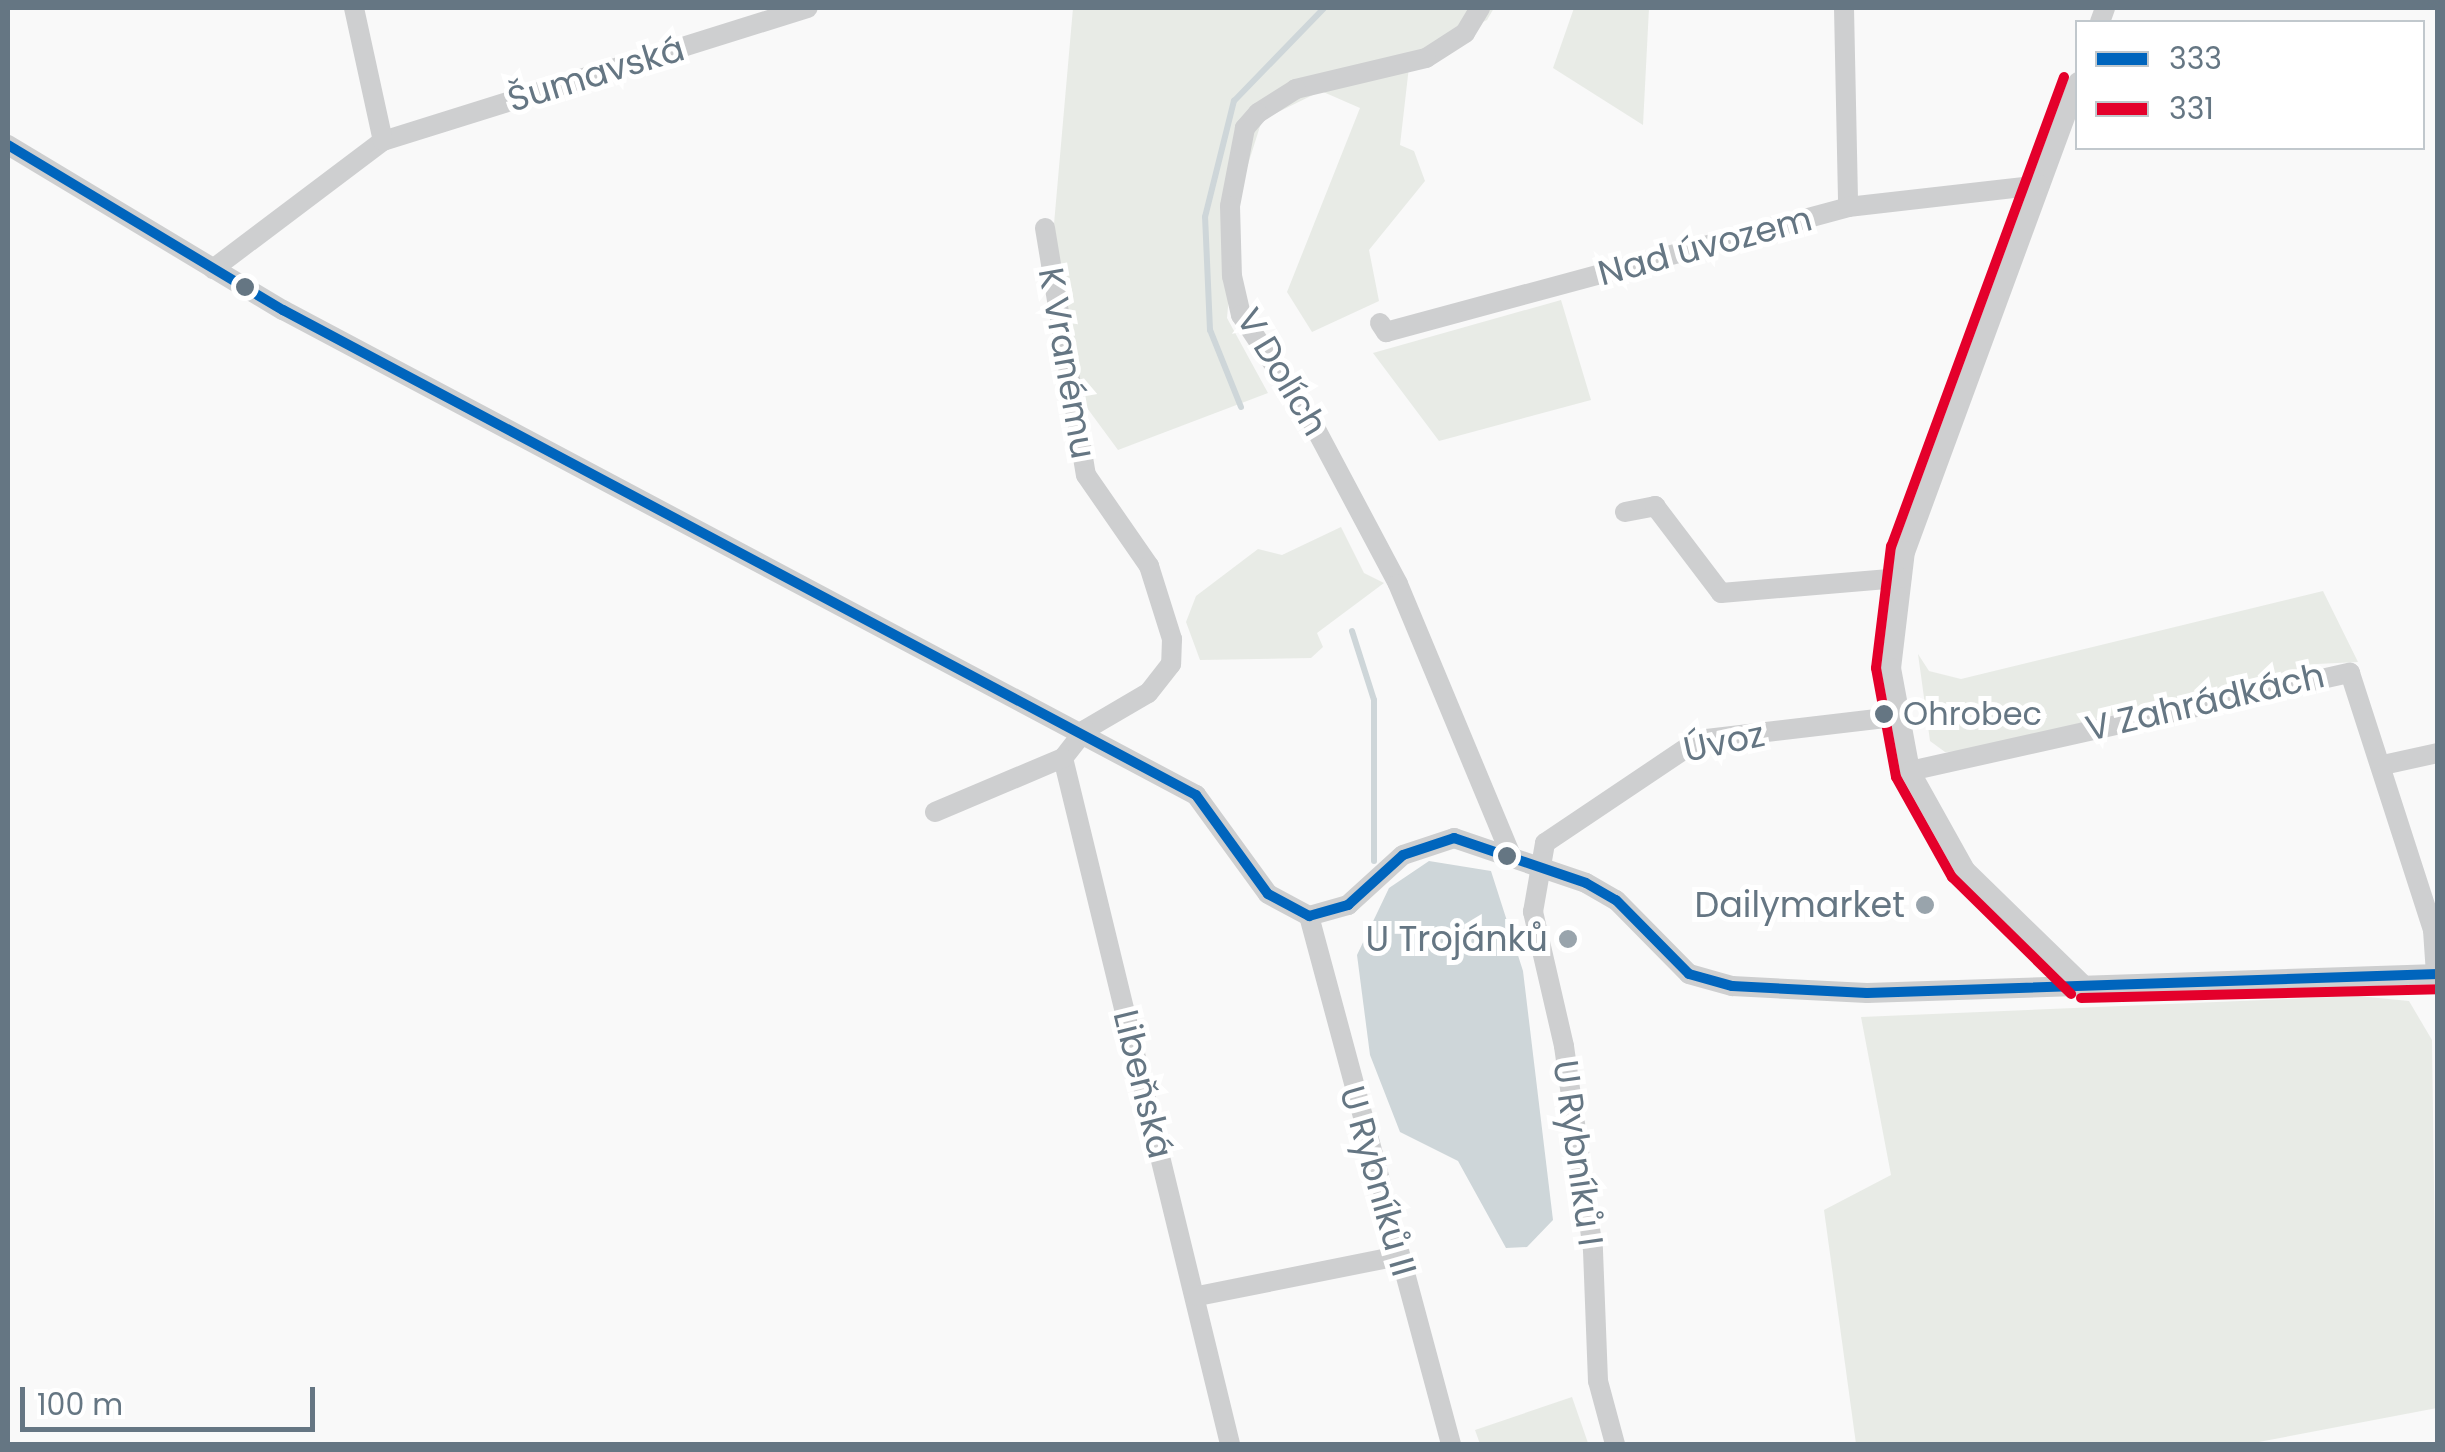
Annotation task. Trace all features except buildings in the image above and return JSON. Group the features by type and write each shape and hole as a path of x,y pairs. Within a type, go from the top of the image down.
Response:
{"street":[{"path":"354,8 383,141"},
{"name":"Šumavská","path":"212,269 383,141 808,8"},
{"name":"V Dolích","path":"1480,8 1465,33 1426,58 1296,89 1258,112 1238,154 1232,259 1242,315 1312,422 1398,584 1510,853"},
{"path":"1844,8 1848,207"},
{"path":"2075,90 1901,578 1894,717 1910,772 1965,870 2082,984"},
{"path":"8,145 284,310 1085,730 1196,795 1268,894 1308,916 1348,905 1430,842 1454,838 1510,853 1616,900 1689,974 1732,986 1866,993 2437,974"},
{"name":"Nad úvozem","path":"1380,323 1386,332 1848,207 2040,185"},
{"name":"K Vranému","path":"1044,228 1086,474 1148,566 1172,639 1171,664 1148,693 1085,730"},
{"path":"1625,512 1655,506 1721,593 1901,578"},
{"name":"V Zahrádkách","path":"1910,772 2335,670 2358,683 2432,930 2437,974"},
{"name":"Úvoz","path":"1538,864 1554,830 1698,740 1894,717"},
{"path":"935,812 1062,758 1085,730"},
{"path":"2383,765 2438,753"},
{"name":"Libeňská","path":"1062,758 1198,1296 1230,1444"},
{"name":"U Rybníků I","path":"1538,864 1533,912 1564,1046 1593,1250 1598,1381 1615,1444"},
{"name":"U Rybníků II","path":"1308,916 1451,1444"},
{"path":"1198,1296 1399,1256"}],"shaded area":[{"path":"1073,8 1494,8 1487,20 1410,58 1400,145 1414,151 1425,181 1369,250 1379,301 1312,332 1287,292 1360,108 1321,91 1262,120 1238,196 1227,318 1268,393 1118,450 1079,397 1054,224"},
{"path":"1574,8 1649,8 1643,125 1553,68"},
{"path":"1561,300 1591,400 1439,441 1373,353"},
{"path":"1341,527 1364,573 1384,583 1317,633 1323,647 1311,658 1200,660 1186,622 1196,596 1258,549 1282,555"},
{"path":"2323,591 2358,662 2317,664 1969,751 1945,752 1930,741 1918,654 1929,671 1961,679"},
{"path":"1429,861 1491,871 1523,971 1553,1220 1527,1247 1506,1248 1458,1161 1400,1132 1370,1055 1357,955 1389,888"},
{"path":"2358,996 2409,1001 2432,1040 2437,1408 2248,1444 1856,1444 1824,1210 1891,1175 1861,1017"},
{"path":"1572,1397 1588,1443 1480,1444 1475,1430"}],"waterway":[{"path":"1241,407 1210,330 1205,217 1234,101 1324,8"},
{"path":"1352,631 1374,700 1374,861"}],"transit line":[{"name":"331","path":"2064,77 1891,546 1876,668 1896,777 1952,877 2071,994"},
{"name":"333","path":"8,145 283,310 1196,795 1268,894 1309,916 1348,905 1403,855 1454,838 1586,883 1616,900 1689,974 1732,986 1867,993 2438,974"},
{"name":"331","path":"2081,998 2438,989"}],"place":[{"name":"Ohrobec","path":"1884,714"},
{"name":"Dailymarket","path":"1925,905"},
{"name":"U Trojánků","path":"1568,939"}]}
